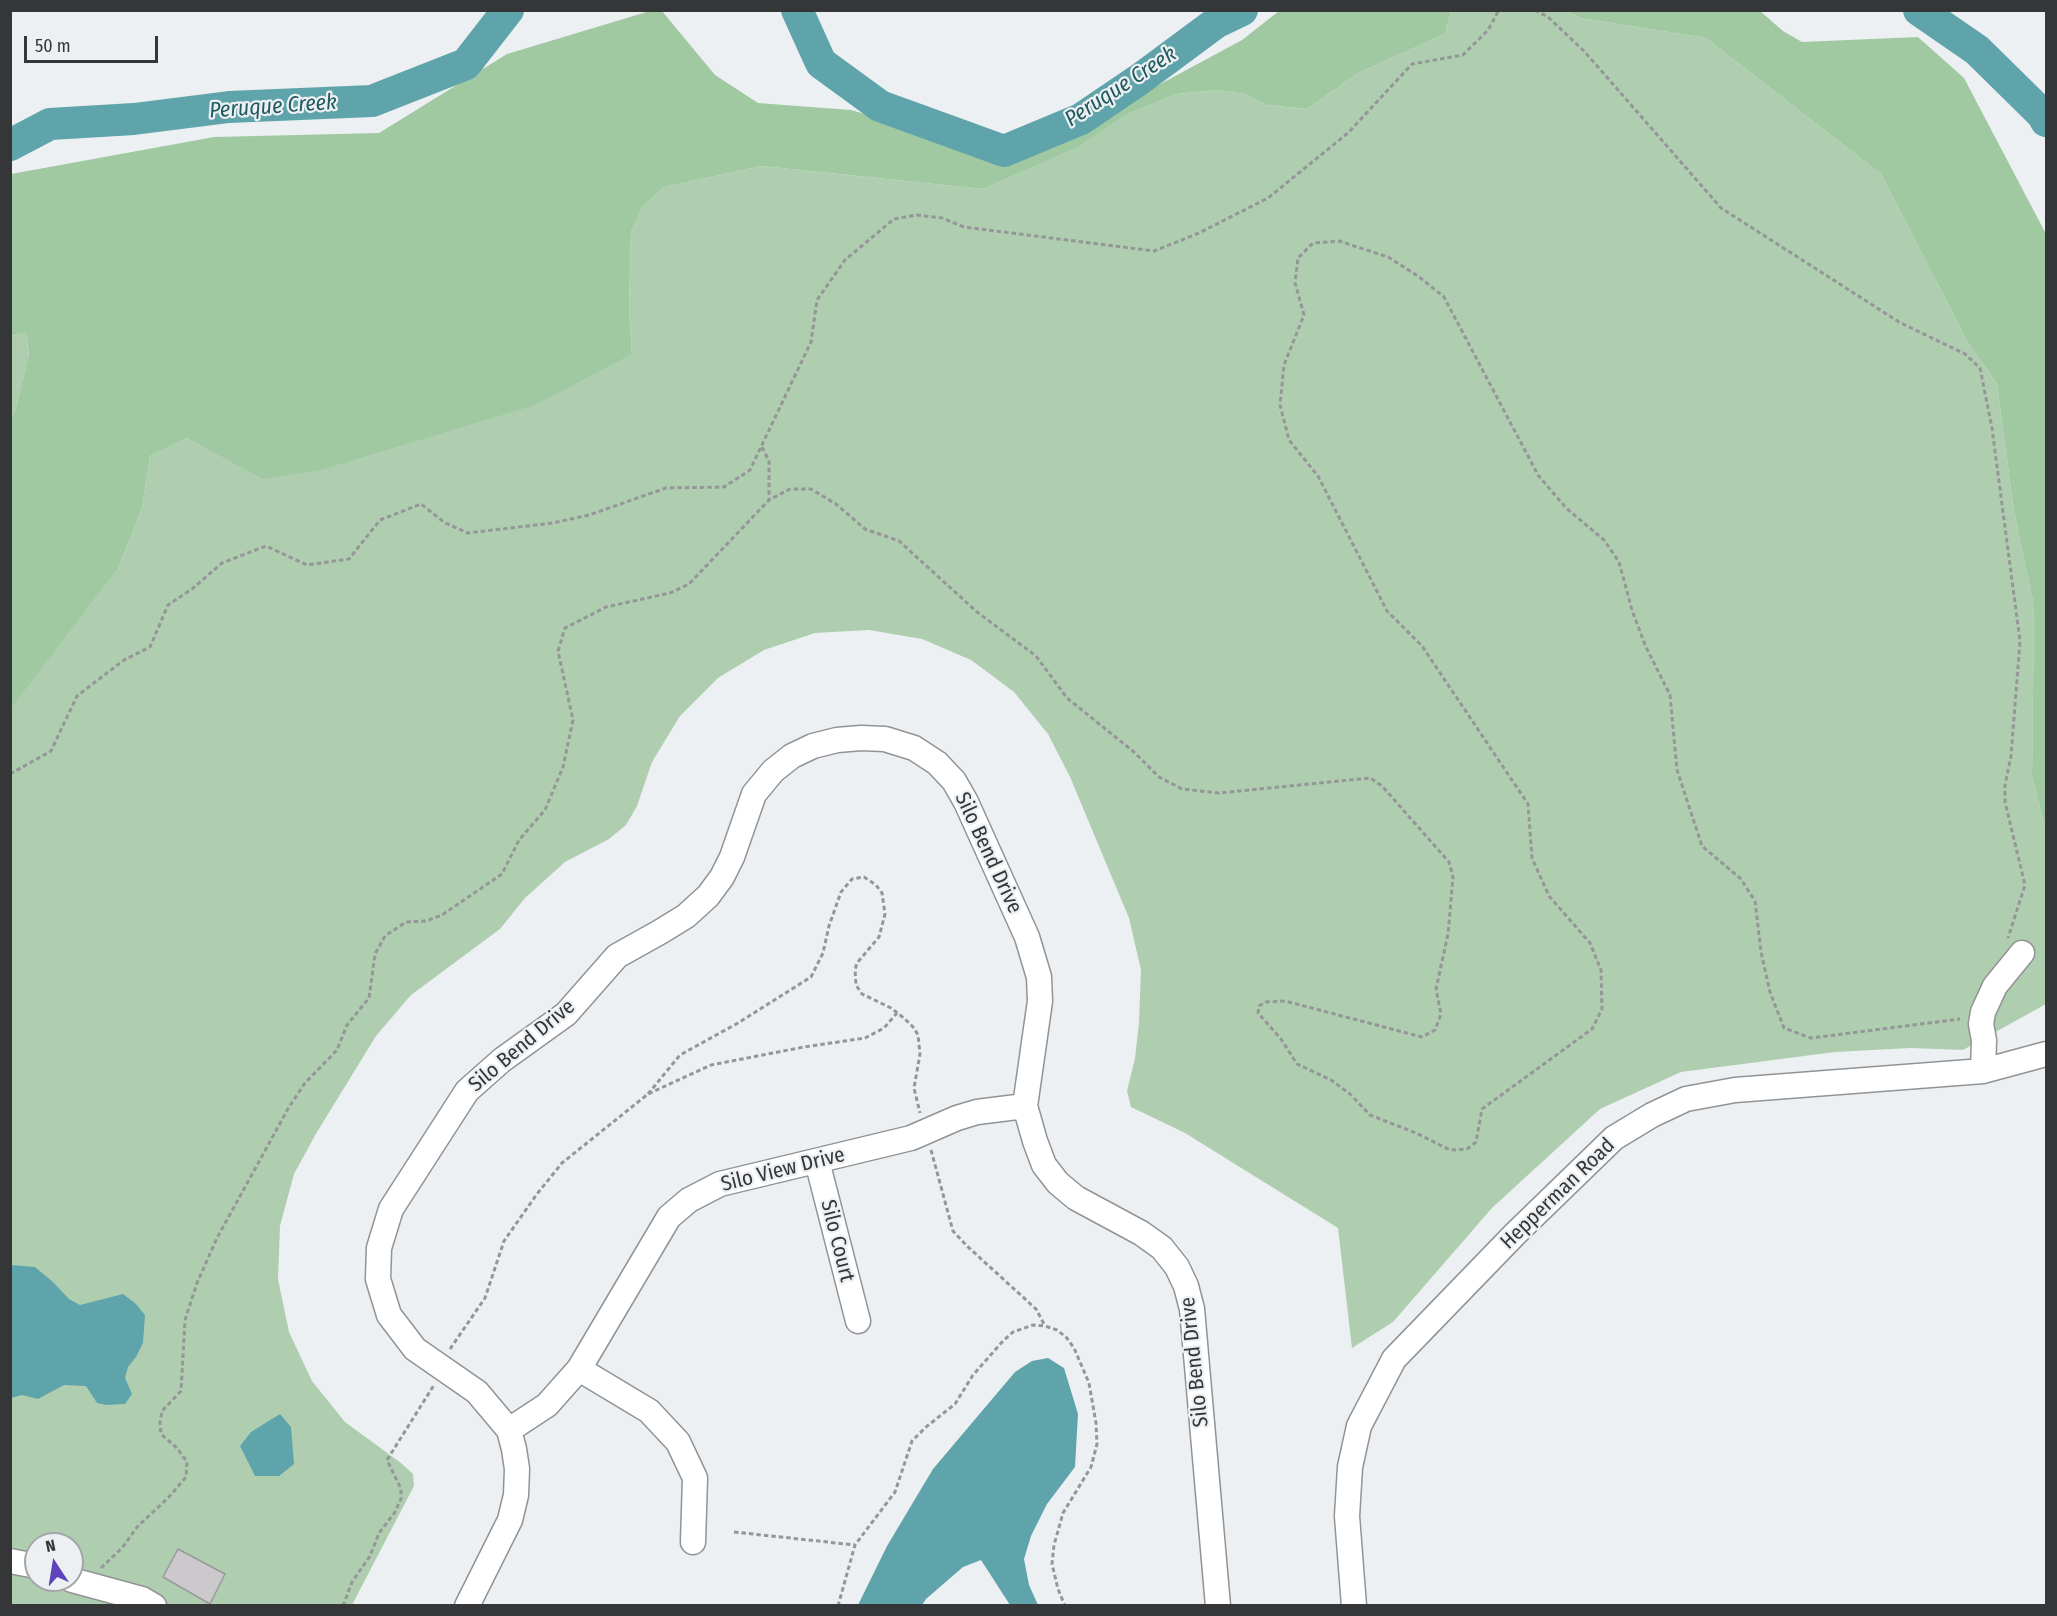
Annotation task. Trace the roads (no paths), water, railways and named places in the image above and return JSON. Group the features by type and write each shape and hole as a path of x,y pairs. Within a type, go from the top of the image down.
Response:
{"street":[{"name":"Silo Bend Drive","path":"467,1605 510,1520 516,1495 517,1469 509,1430 477,1392 415,1349 389,1315 378,1279 379,1248 391,1209 467,1091 502,1060 566,1014 617,956 686,916 708,896 722,877 732,857 754,794 773,771 792,756 813,747 837,740 861,738 885,739 914,748 937,763 954,781 966,802 1027,937 1040,976 1040,1001 1025,1106 1044,1165 1058,1183 1076,1198 1141,1233 1161,1248 1177,1267 1186,1286 1192,1309 1218,1605"},
{"path":"1983,1071 1983,1012 2014,949"},
{"name":"Hepperman Road","path":"1354,1605 1347,1516 1350,1467 1359,1426 1394,1359 1515,1234 1614,1138 1652,1115 1686,1099 1735,1090 1983,1071 2046,1054"},
{"name":"Silo View Drive","path":"509,1430 547,1405 579,1369 669,1217 689,1200 720,1184 911,1138 977,1112 1025,1106"},
{"name":"Silo Court","path":"817,1161 858,1321"},
{"path":"579,1369 649,1411 678,1442 695,1478 693,1542"},
{"path":"84,1584 142,1599 154,1605"}],"water":[{"path":"11,1265 35,1267 69,1299 80,1305 123,1294 136,1304 145,1315 143,1343 128,1367 125,1378 132,1394 125,1404 97,1403 86,1386 64,1385 38,1399 22,1395 11,1398"},
{"path":"1048,1358 1064,1368 1078,1414 1075,1467 1047,1504 1031,1536 1024,1559 1029,1585 1038,1605 1010,1605 981,1560 963,1567 922,1605 858,1605 887,1546 933,1469 1015,1372 1032,1361"},
{"path":"280,1414 291,1427 294,1464 279,1476 255,1476 240,1446 251,1432"}],"waterway":[{"name":"Peruque Creek","path":"10,145 50,124 134,119 229,107 372,101 466,64 508,10"},
{"name":"Peruque Creek","path":"797,10 821,63 880,106 1004,151 1081,119 1217,22 1242,10"},
{"name":"Peruque Creek","path":"1919,10 1977,50 2042,114 2046,121"}]}
